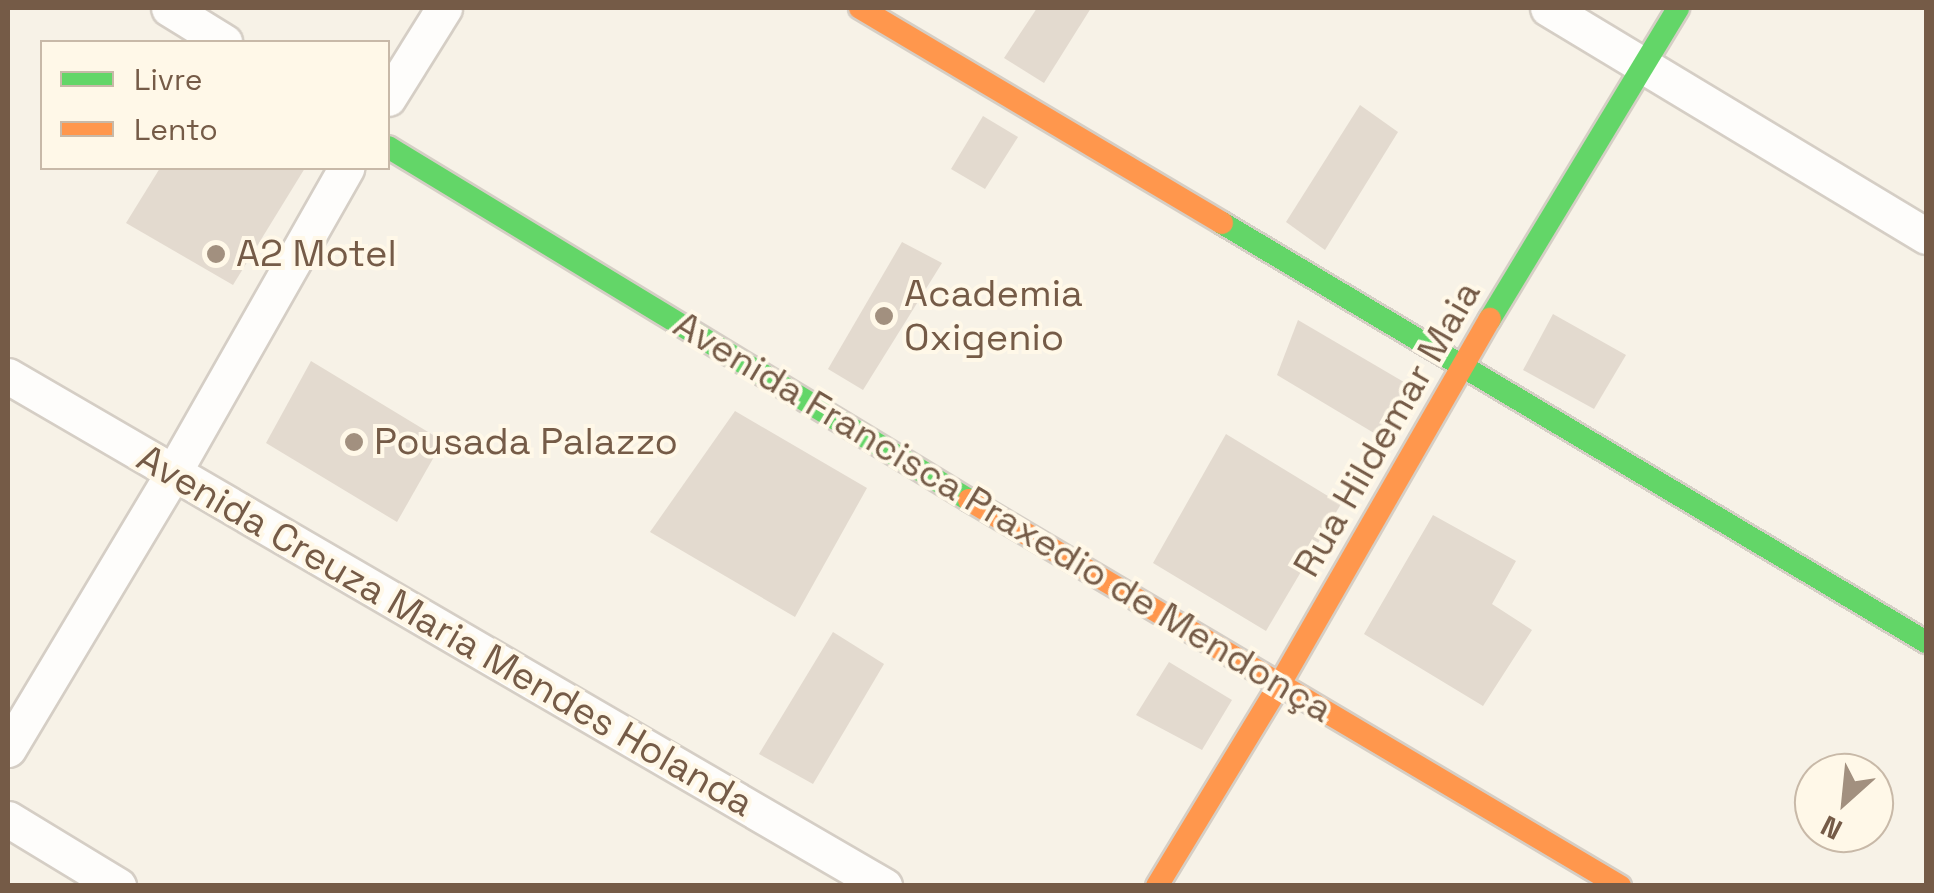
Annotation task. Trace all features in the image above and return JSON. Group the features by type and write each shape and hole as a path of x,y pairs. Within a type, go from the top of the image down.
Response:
{"street":[{"path":"169,8 221,40"},
{"path":"390,95 444,8"},
{"path":"860,8 1926,642"},
{"path":"1548,8 1926,236"},
{"name":"Rua Hildemar Maia","path":"1157,886 1281,682 1462,364 1678,8"},
{"name":"Avenida Francisca Praxedio de Mendonça","path":"390,148 877,444 1620,886"},
{"path":"8,749 173,474 345,170"},
{"name":"Avenida Creuza Maria Mendes Holanda","path":"8,376 884,886"},
{"path":"8,819 118,886"}],"building":[{"path":"1037,8 1091,8 1044,83 1004,58"},
{"path":"1360,105 1398,132 1325,250 1286,222"},
{"path":"983,116 1018,137 985,189 951,169"},
{"name":"A2 Motel","path":"159,170 304,170 233,285 126,223"},
{"name":"Academia Oxigenio","path":"902,242 942,263 863,390 828,369"},
{"path":"1553,314 1626,355 1594,409 1523,370"},
{"path":"1298,320 1409,385 1379,436 1277,375"},
{"name":"Pousada Palazzo","path":"311,361 443,441 397,522 266,443"},
{"path":"735,411 867,488 795,617 650,532"},
{"path":"1226,434 1341,504 1266,631 1153,563"},
{"path":"1433,515 1516,561 1492,604 1532,630 1483,706 1364,634"},
{"path":"833,632 884,664 813,784 759,754"},
{"path":"1169,662 1232,700 1202,750 1136,715"}],"traffic: fast":[{"path":"1490,319 1678,8"},
{"path":"390,148 969,500"},
{"path":"1222,223 1926,642"}],"traffic: slow":[{"path":"860,8 1222,223"},
{"path":"1157,886 1281,682 1490,319"},
{"path":"969,500 1620,886"}],"place":[{"name":"A2 Motel","path":"216,254"},
{"name":"Academia Oxigenio","path":"884,316"},
{"name":"Pousada Palazzo","path":"354,442"}]}
